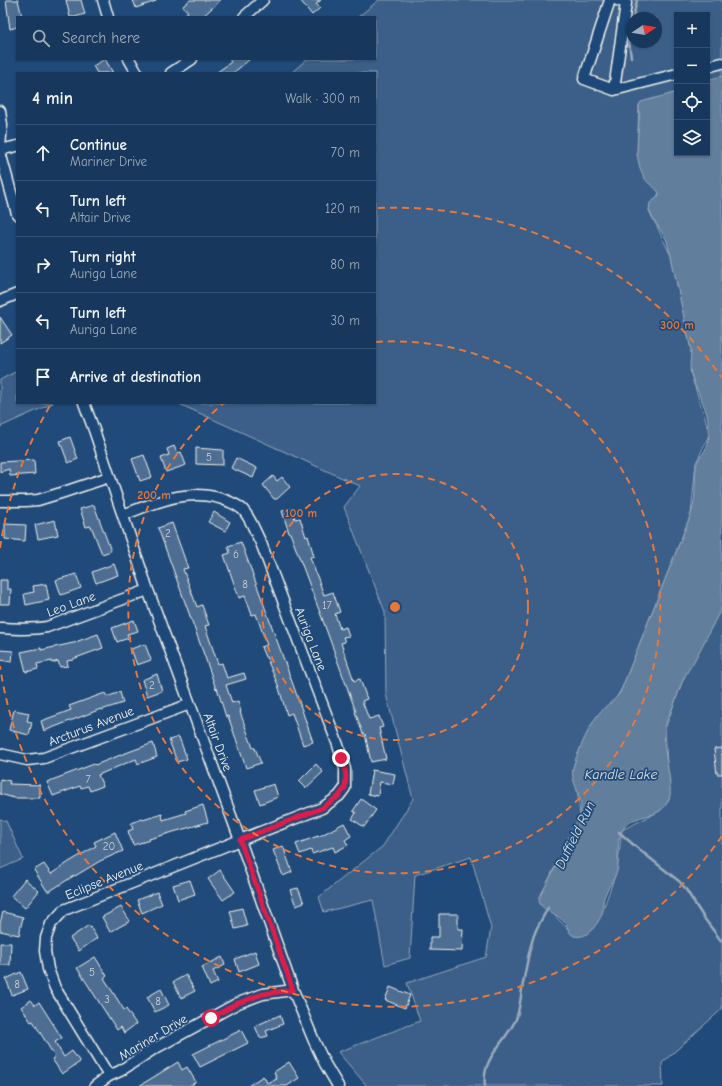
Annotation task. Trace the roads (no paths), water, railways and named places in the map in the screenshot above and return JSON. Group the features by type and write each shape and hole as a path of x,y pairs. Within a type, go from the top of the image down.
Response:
{"street":[{"path":"102,0 108,16"},
{"path":"245,16 263,0"},
{"path":"610,0 584,78 614,90 674,75"},
{"path":"614,90 626,4 617,0"},
{"path":"130,60 136,72"},
{"path":"172,72 190,60"},
{"path":"710,66 722,63"},
{"path":"0,111 2,125 0,150 16,210"},
{"path":"0,150 16,146"},
{"path":"0,301 16,294"},
{"name":"Altair Drive","path":"84,404 148,590 240,840 293,990 314,1041 338,1086"},
{"path":"0,501 26,502 38,500 109,477"},
{"name":"Auriga Lane","path":"123,515 165,499 191,495 222,498 235,504 243,510 260,543 338,745 346,778 345,788 339,796 322,808 240,840"},
{"name":"Leo Lane","path":"0,628 35,629 47,627 148,590"},
{"name":"Arcturus Avenue","path":"0,754 27,760 44,758 190,704"},
{"name":"Eclipse Avenue","path":"109,1076 55,988 48,969 45,951 46,938 51,924 64,910 240,840"},
{"name":"Mariner Drive","path":"95,1086 152,1050 238,1003 263,994 293,990"}],"water":[{"name":"Kandle Lake","path":"722,76 722,607 685,676 666,723 664,743 670,784 669,799 660,811 634,820 628,823 623,829 618,844 617,871 605,894 603,910 599,920 589,933 579,937 572,935 562,920 542,907 539,898 579,821 581,803 573,776 574,764 592,723 602,710 620,693 691,514 695,495 695,472 698,459 707,447 709,435 707,414 691,374 691,350 671,256 666,239 649,210 650,203 658,197 659,193 645,179 638,159 637,141 639,105 641,102 674,93 674,156 710,156 710,79"}],"waterway":[{"name":"Duffield Run","path":"634,12 637,0"},
{"name":"Duffield Run","path":"630,48 631,57"},
{"path":"619,832 680,882 722,942"},
{"name":"Duffield Run","path":"485,1086 485,1076 490,1059 516,1019 532,942 536,930 548,908"}]}
